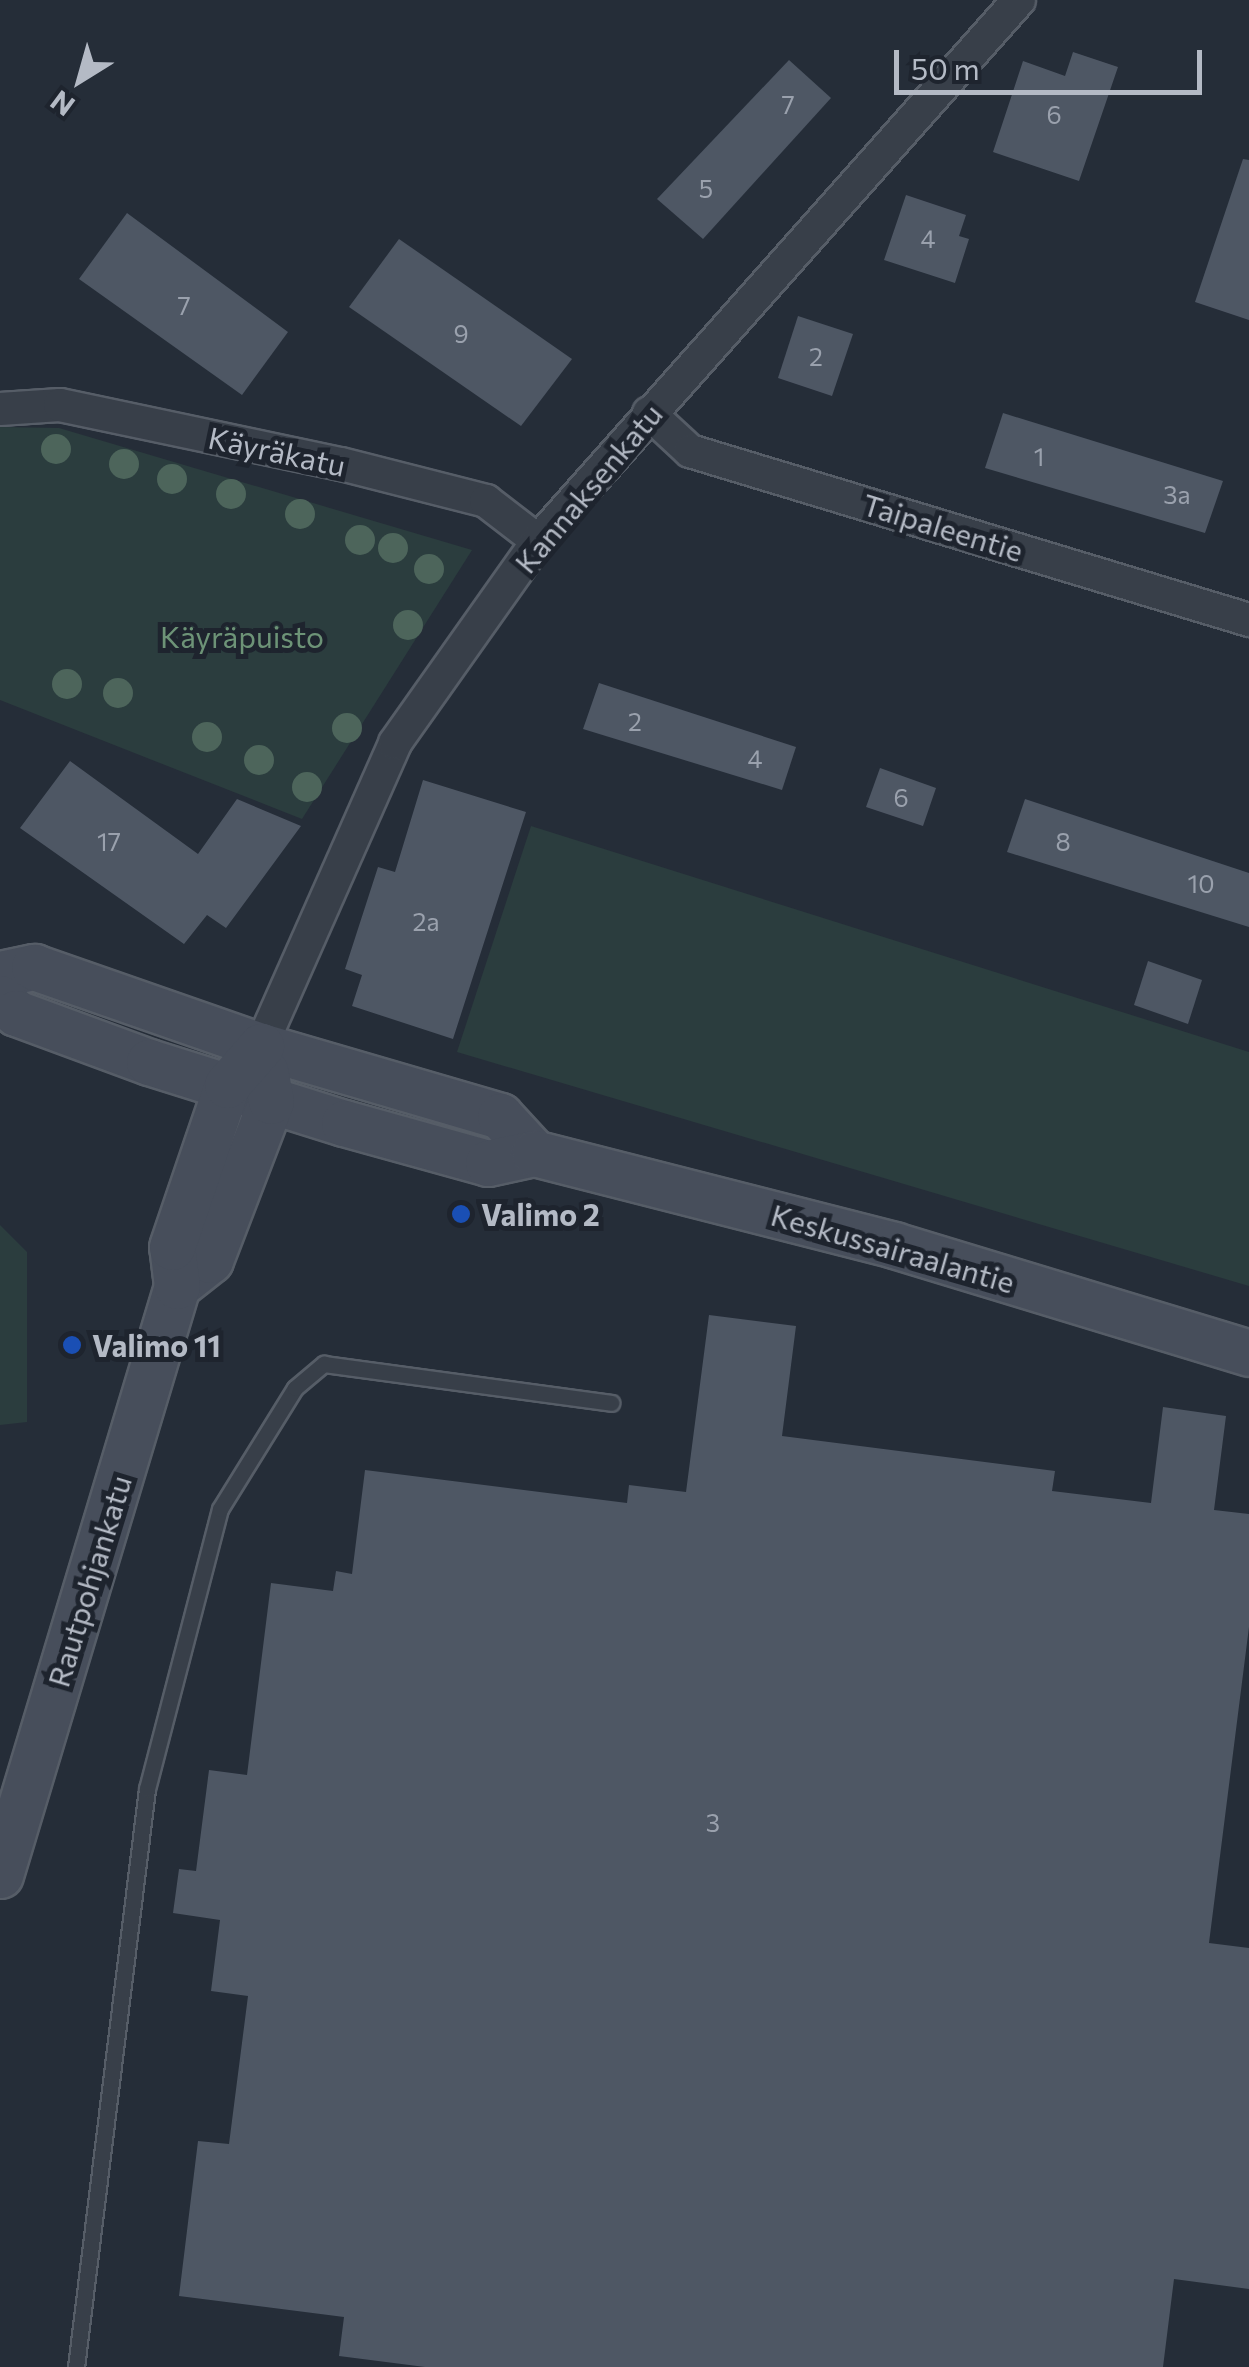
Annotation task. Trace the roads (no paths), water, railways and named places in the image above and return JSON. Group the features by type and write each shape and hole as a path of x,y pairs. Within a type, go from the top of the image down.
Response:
{"main road":[{"path":"0,974 34,967 261,1046 500,1116 534,1154"},
{"name":"Keskussairaalantie","path":"0,998 16,1013 270,1101 488,1163 534,1154 894,1246 1249,1352"},
{"path":"261,1046 270,1101"},
{"name":"Rautpohjankatu","path":"226,1155 227,1085 261,1046"},
{"name":"Rautpohjankatu","path":"0,1875 186,1264 226,1155 270,1101"}],"street":[{"name":"Kannaksenkatu","path":"261,1046 395,743 538,541 1019,0"},
{"name":"Käyräkatu","path":"0,410 60,405 341,464 486,501 538,541"},
{"name":"Taipaleentie","path":"649,413 690,451 1249,620"}],"lane":[{"path":"76,2367 147,1789 220,1509 295,1388 324,1364 610,1404"}],"place":[{"name":"Valimo 2","path":"461,1214"},
{"name":"Valimo 11","path":"72,1345"}],"park label":[{"name":"Käyräpuisto","path":"242,636"}]}
